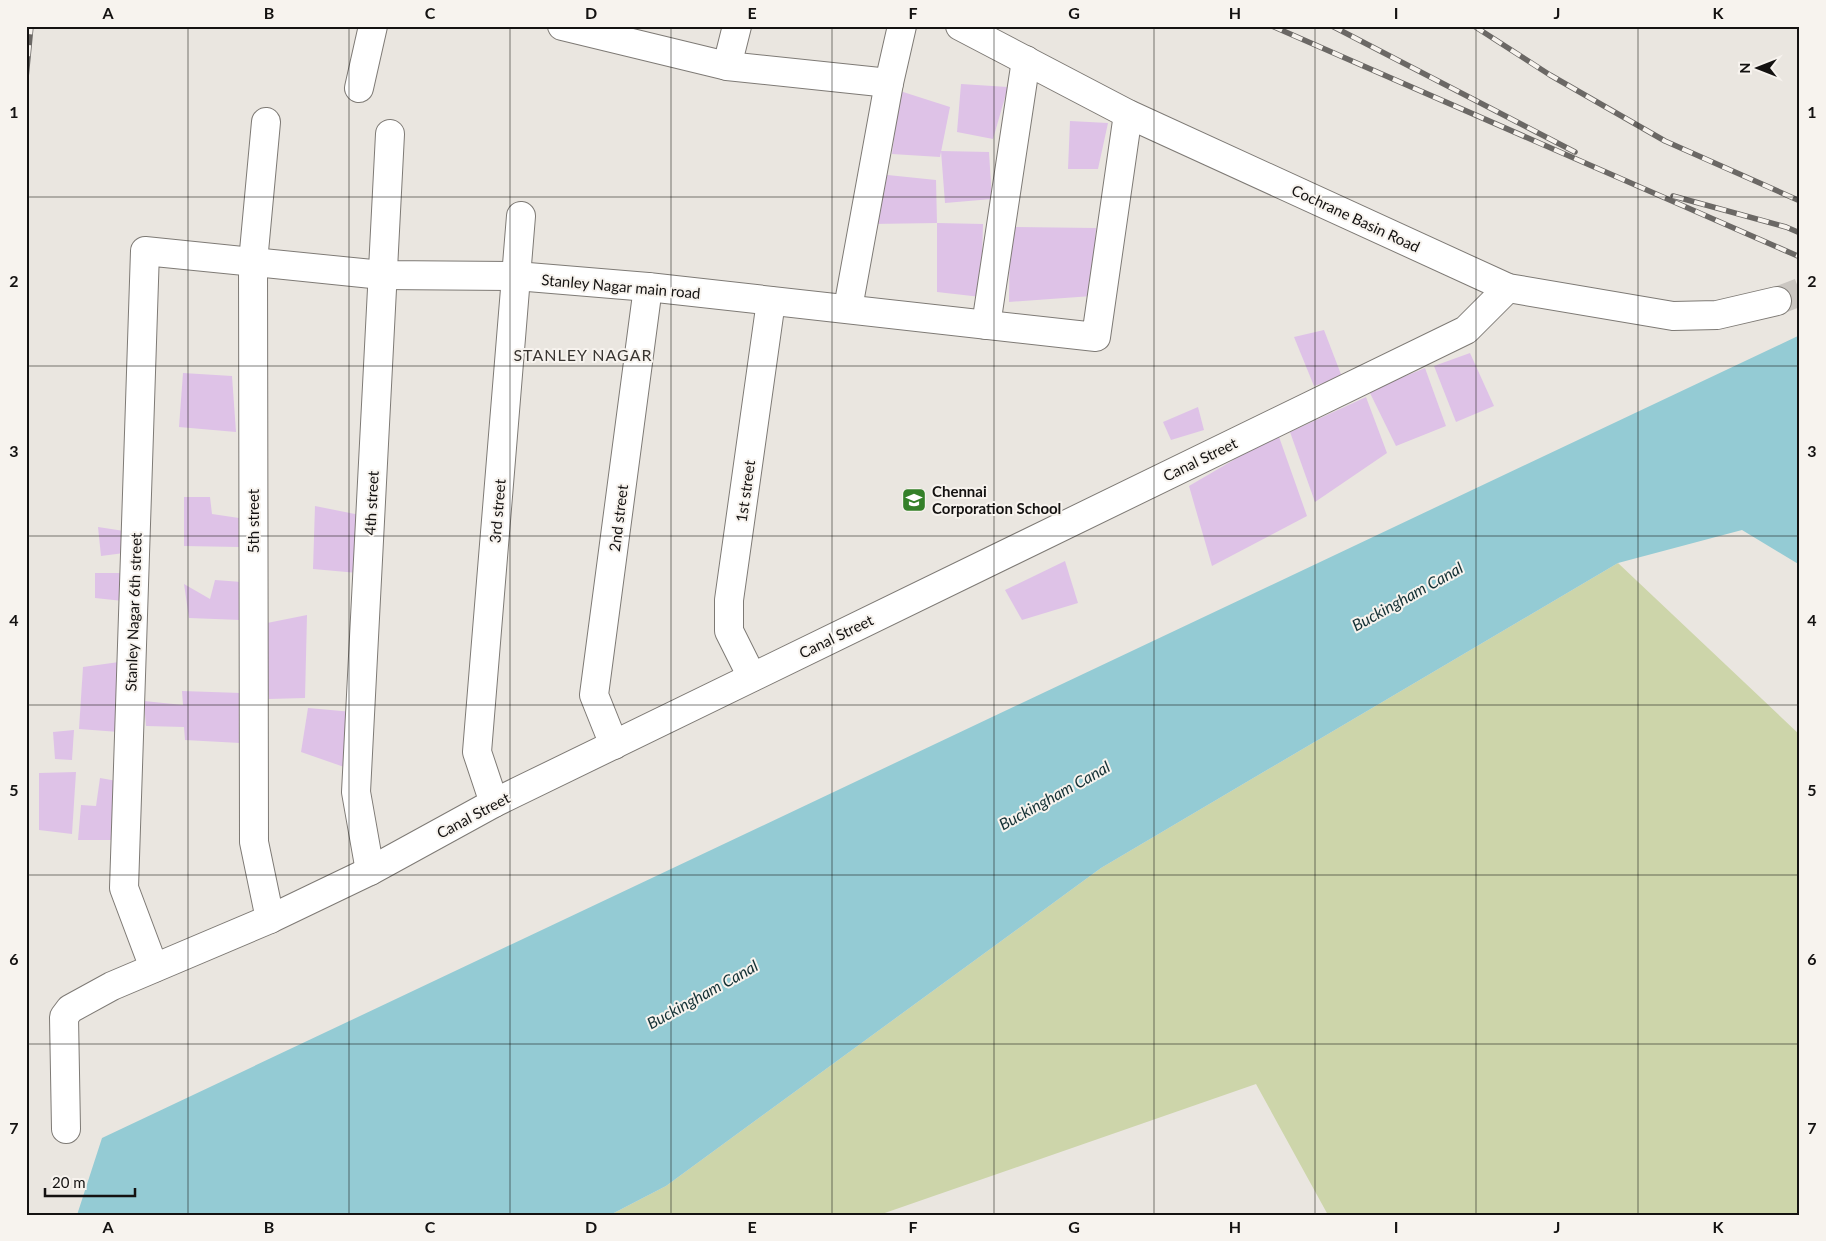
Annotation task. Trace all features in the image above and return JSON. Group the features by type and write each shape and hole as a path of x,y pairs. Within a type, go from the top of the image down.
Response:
{"street":[{"path":"359,88 373,26"},
{"path":"562,26 728,66 890,83"},
{"path":"728,66 737,26"},
{"path":"848,308 902,26"},
{"name":"Cochrane Basin Road","path":"960,26 1128,114 1508,288 1673,316 1718,315 1777,301"},
{"path":"986,325 1026,60"},
{"name":"Stanley Nagar main road","path":"145,251 382,275 516,276 648,286 1096,337 1128,114"},
{"name":"5th street","path":"266,122 253,262 254,842 270,919"},
{"name":"4th street","path":"370,871 356,792 390,134"},
{"name":"3rd street","path":"494,804 477,752 521,216"},
{"name":"Stanley Nagar 6th street","path":"145,251 124,888 154,968"},
{"name":"2nd street","path":"614,745 594,696 648,286"},
{"name":"Canal Street","path":"66,1129 64,1017 70,1009 112,986 270,919 370,871 494,804 1466,330 1508,288"},
{"name":"1st street","path":"752,677 730,630 730,600 771,301"}],"green space":[{"path":"1618,563 1800,735 1800,1215 1328,1215 1256,1084 879,1215 610,1215 666,1186 1101,868"}],"water":[{"name":"Buckingham Canal","path":"1800,335 1800,565 1742,530 1618,563 1101,868 666,1186 610,1215 77,1215 102,1138"}],"building":[{"path":"961,84 1008,87 993,139 957,132"},
{"path":"900,91 950,107 940,157 892,154"},
{"path":"1070,121 1108,123 1098,169 1068,169"},
{"path":"941,151 989,152 992,199 945,203"},
{"path":"878,174 936,180 937,223 871,224"},
{"path":"937,223 983,224 981,297 937,292"},
{"path":"1010,227 1096,228 1092,296 1009,302"},
{"path":"1324,330 1342,377 1314,386 1294,337"},
{"path":"1470,353 1494,406 1456,422 1434,366"},
{"path":"1425,368 1446,426 1396,446 1369,391"},
{"path":"183,373 232,376 236,432 179,427"},
{"path":"1366,397 1387,453 1315,502 1290,432"},
{"path":"1198,407 1204,430 1171,440 1163,422"},
{"path":"1278,434 1307,516 1212,566 1189,486"},
{"path":"184,497 210,497 212,514 239,518 239,547 184,546"},
{"path":"315,506 360,515 358,573 313,569"},
{"path":"98,527 124,531 124,553 101,556"},
{"path":"1065,561 1078,603 1022,620 1005,590"},
{"path":"95,573 123,573 123,601 95,598"},
{"path":"215,580 242,582 241,620 189,618 184,584 210,599"},
{"path":"307,615 305,698 269,699 262,624"},
{"path":"119,662 119,732 79,729 83,667"},
{"path":"182,691 241,693 240,743 185,740 184,727 146,726 144,701 183,705"},
{"path":"308,708 353,712 347,768 301,752"},
{"path":"74,730 72,760 55,759 53,732"},
{"path":"76,772 72,834 39,830 39,773"},
{"path":"100,778 117,781 117,840 78,840 81,805 96,806"}],"tunnel":[{"path":"1777,301 1800,292"}],"railway":[{"path":"26,78 31,26"},
{"path":"1272,26 1800,257"},
{"path":"1332,26 1575,152"},
{"path":"1474,26 1550,75 1665,141 1800,201"},
{"path":"1673,196 1786,227 1800,233"}],"place":[{"name":"Chennai Corporation School","path":"914,500"}],"district":[{"name":"STANLEY NAGAR","path":"583,354"}]}
